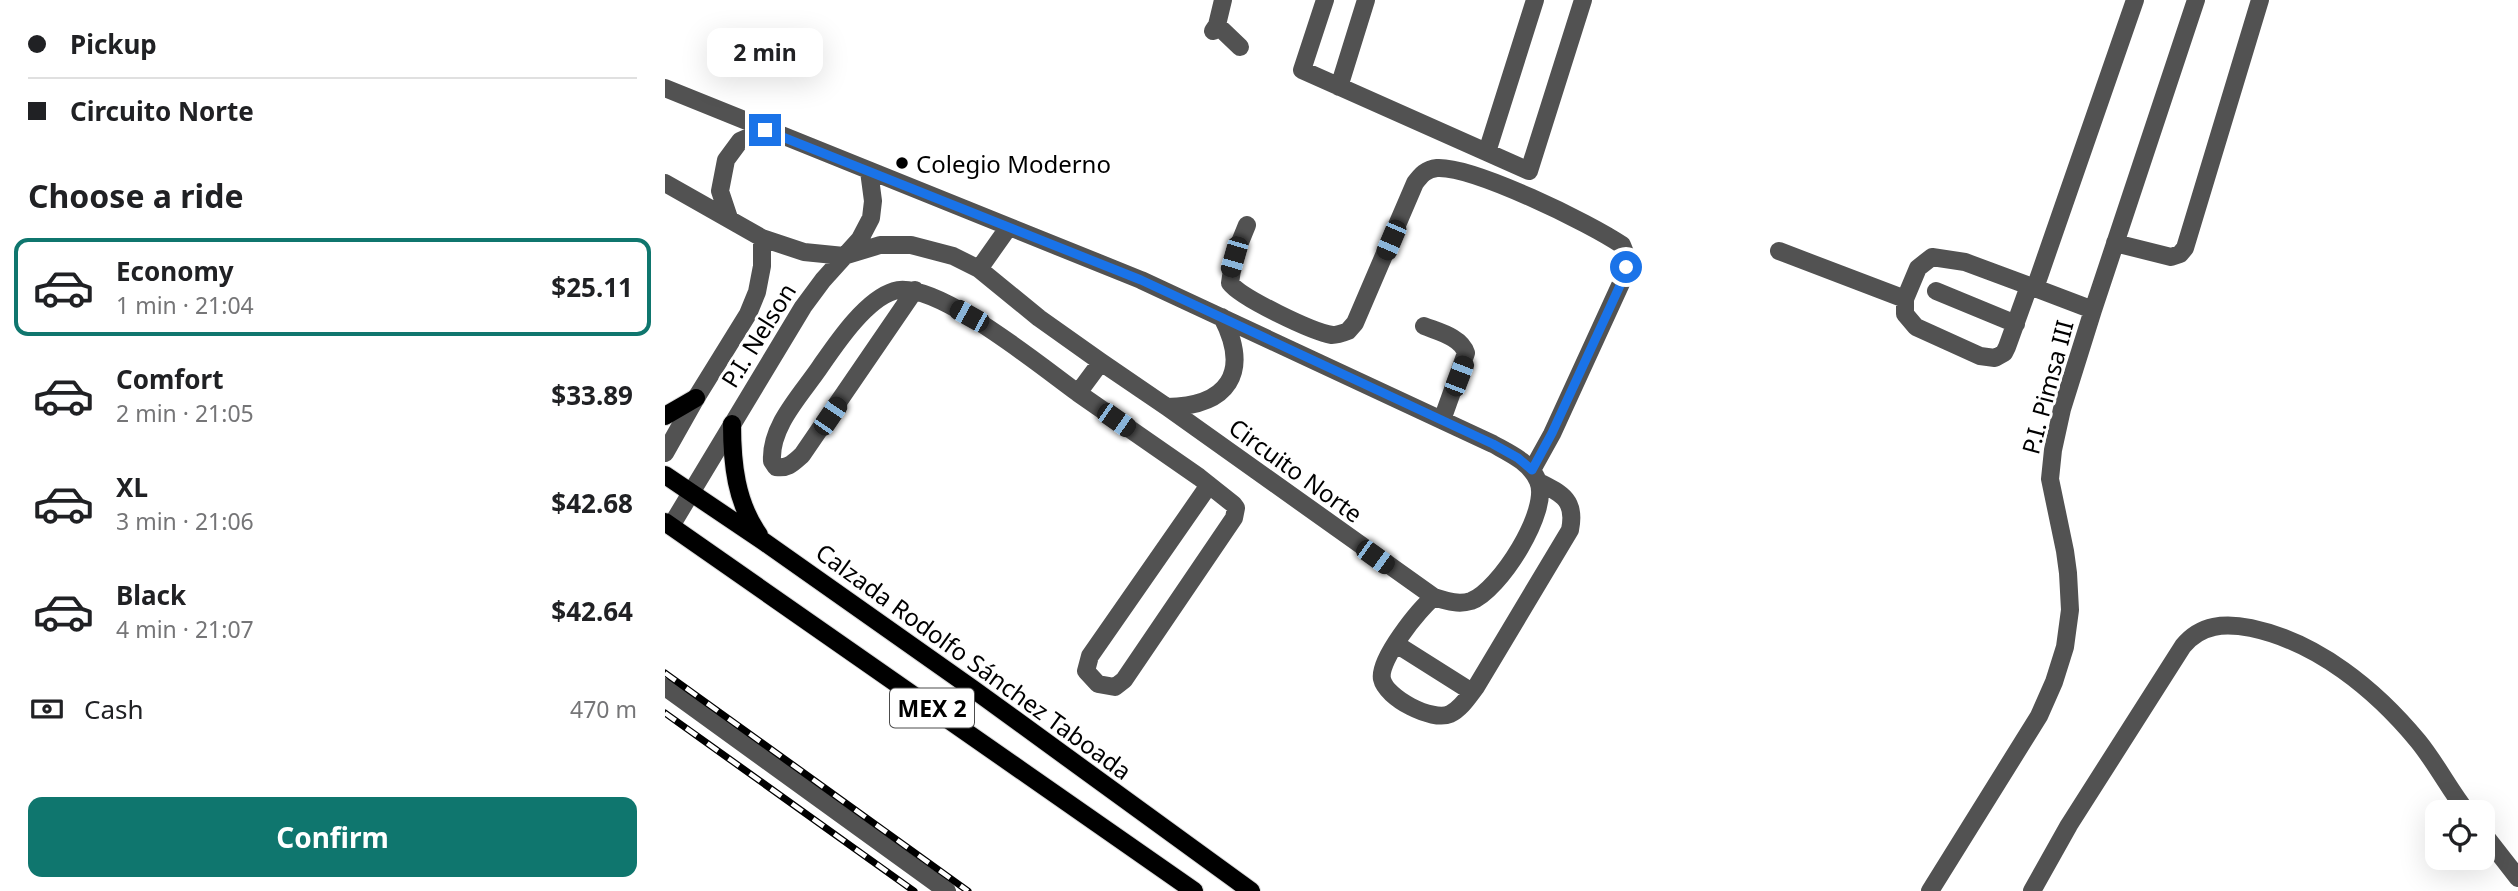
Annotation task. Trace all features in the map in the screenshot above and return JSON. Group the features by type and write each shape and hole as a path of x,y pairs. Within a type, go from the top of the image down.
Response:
{"main road":[{"path":"665,416 696,398"},
{"path":"732,424 732,453 740,496 751,523 763,541"},
{"name":"Calzada Rodolfo Sánchez Taboada","path":"665,475 763,541 1251,891"},
{"name":"MEX 2","path":"668,524 1193,891"}],"street":[{"path":"1223,0 1215,28 1240,47"},
{"path":"1325,0 1303,70 1529,171 1583,0"},
{"path":"1339,87 1366,0"},
{"path":"1487,152 1535,0"},
{"path":"2093,310 2032,287 1965,262 1932,257 1918,268 1905,299 1905,314 1916,327 1989,358 2004,353 2032,287 2135,0"},
{"name":"P.I. Pimsa III","path":"1936,889 2039,716 2065,647 2070,610 2068,573 2050,479 2053,450 2062,409 2093,310 2196,0"},
{"path":"2115,243 2171,257 2180,254 2185,248 2260,0"},
{"path":"665,88 1141,280 1493,444 1518,458 1535,476 1566,499 1572,509 1570,530 1548,570 1472,692 1452,713 1443,716 1426,714 1399,699 1388,690 1382,679 1382,670 1396,644 1415,615 1434,597"},
{"path":"729,218 720,191 726,160 740,141 765,130"},
{"path":"1247,225 1230,272 1230,283 1235,291 1275,312 1332,335 1348,331 1355,323 1415,183 1423,172 1434,168 1466,172 1491,181 1560,212 1622,245 1626,255 1623,279 1535,476"},
{"name":"P.I. Nelson","path":"668,524 691,492 803,307 860,239 871,218 873,201 869,171"},
{"name":"Circuito Norte","path":"665,183 762,238 804,252 844,256 880,245 912,245 953,256 979,269 1039,318 1434,597 1460,603 1483,595 1510,563 1532,526 1542,496 1535,476"},
{"path":"979,269 1008,228"},
{"name":"P.I. Nelson","path":"665,453 748,314 757,292 762,266 762,238"},
{"path":"1779,251 1905,299"},
{"path":"915,290 802,455 784,468 776,467 772,461 771,451 778,429 851,326 878,299 895,290 915,290 933,296 969,316 1209,485 1236,508 1234,517 1124,680 1115,687 1098,684 1086,671 1090,656 1209,485"},
{"path":"1936,291 2017,324"},
{"name":"Circuito Norte","path":"1167,407 1183,407 1208,401 1227,386 1235,361 1235,348 1222,317"},
{"path":"1425,326 1455,340 1465,348 1466,353 1441,420"},
{"path":"1078,393 1101,362"},
{"path":"2032,891 2069,825 2183,646 2192,634 2208,627 2231,624 2268,632 2307,649 2343,670 2380,699 2419,741 2458,800"},
{"path":"1396,644 1472,692"},
{"path":"665,687 947,891"},
{"path":"2495,848 2518,878"}],"railway":[{"path":"665,673 968,891"},
{"path":"665,713 914,891"}],"place":[{"name":"Colegio Moderno","path":"902,163"}],"route":[{"path":"765,130 1141,280 1493,444 1518,458 1532,470 1577,380 1626,267"}]}
